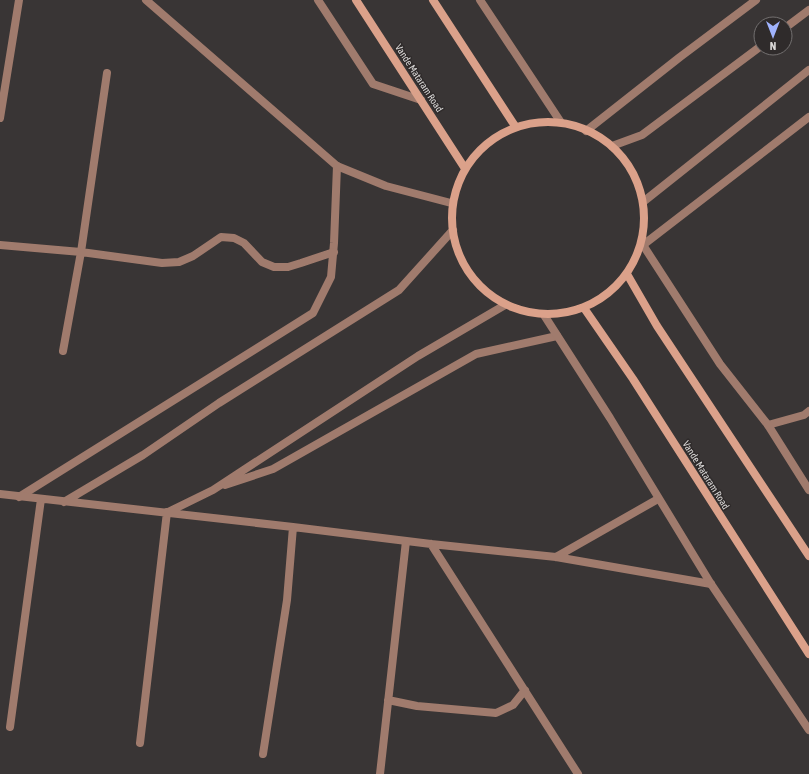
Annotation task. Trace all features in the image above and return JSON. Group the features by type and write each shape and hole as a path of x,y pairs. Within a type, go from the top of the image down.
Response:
{"main road":[{"name":"Vande Mataram Road","path":"356,0 464,167"},
{"path":"433,0 515,126"},
{"path":"560,121 602,137 624,156 638,182 645,213 642,245 627,274 608,294 584,308 544,315 504,305 472,280 453,244 451,203 464,167 486,142 515,126 560,121"},
{"path":"627,274 657,326 809,556"},
{"name":"Vande Mataram Road","path":"584,308 633,379 809,654"}],"street":[{"path":"0,118 19,0"},
{"path":"146,0 337,166 386,186 451,203"},
{"path":"318,0 373,84 421,100"},
{"path":"480,0 560,121"},
{"path":"586,131 680,57 756,0"},
{"path":"793,22 809,10"},
{"path":"612,146 642,135 753,52"},
{"path":"643,202 809,70"},
{"path":"63,351 81,252 107,73"},
{"path":"809,117 642,245 720,364 768,425 809,490"},
{"path":"19,497 314,313 331,277 334,252 337,166"},
{"path":"64,502 143,454 219,403 399,290 452,230"},
{"path":"0,245 81,252 162,263 179,262 193,256 221,237 234,238 244,243 262,262 274,267 301,263 334,252"},
{"path":"213,490 418,356 504,305"},
{"path":"544,315 610,418 711,584 809,730"},
{"path":"167,512 213,490 273,469 476,354 557,336"},
{"path":"768,425 804,415 809,411"},
{"path":"0,494 556,557 711,584"},
{"path":"10,727 41,499"},
{"path":"556,557 658,499"},
{"path":"140,743 167,512"},
{"path":"263,754 287,600 293,527"},
{"path":"380,774 406,541"},
{"path":"431,544 578,774"},
{"path":"388,700 417,706 496,713 513,704 525,690"}]}
